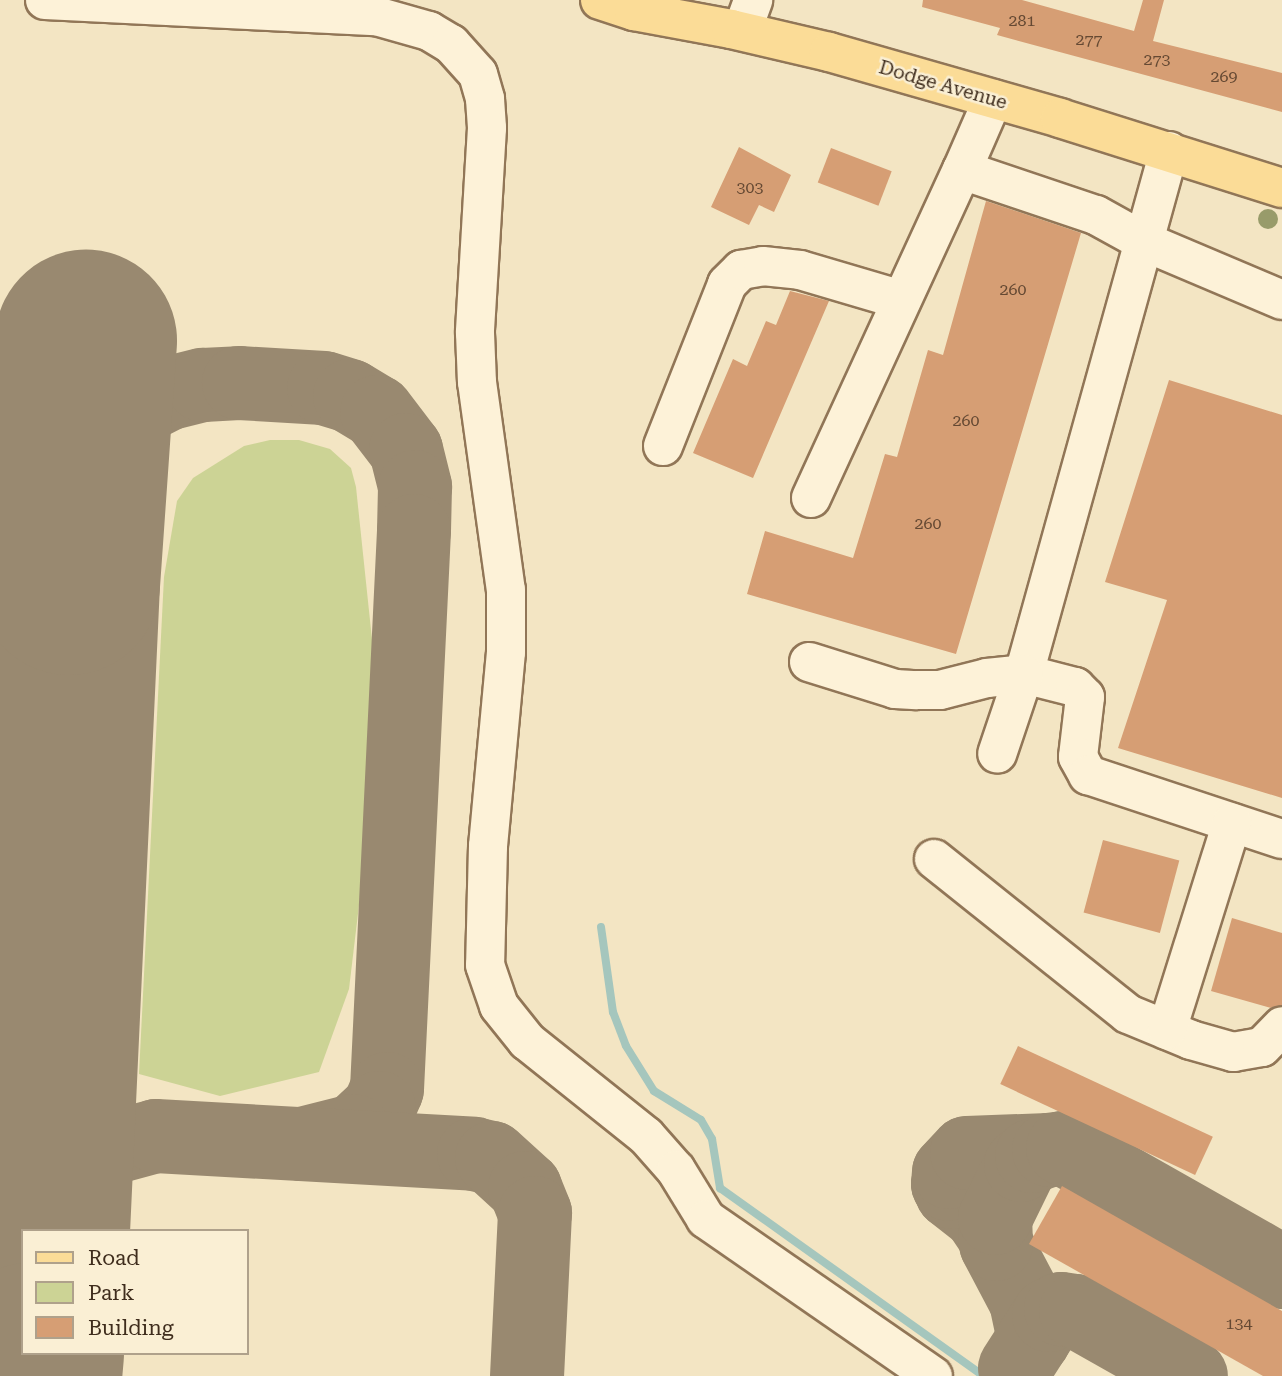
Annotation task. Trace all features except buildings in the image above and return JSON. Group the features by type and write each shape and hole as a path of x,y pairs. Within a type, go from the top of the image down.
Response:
{"main road":[{"name":"Dodge Avenue","path":"600,0 747,16 829,52 993,99 1282,188"}],"lane":[{"path":"46,0 376,16 429,31 452,44 478,74 485,99 488,128 475,333 477,382 506,590 506,652 488,846 485,965 499,1006 527,1041 646,1136 676,1170 706,1219 933,1376"},
{"path":"811,498 993,99"},
{"path":"997,754 1024,674 1169,152"},
{"path":"962,170 1096,215 1145,242 1282,300"},
{"path":"663,446 727,284 741,270 763,266 800,270 902,300"},
{"path":"808,662 895,689 953,688 987,678 1024,674 1075,687 1085,697 1078,757 1088,775 1282,839"},
{"path":"1167,1030 1232,823"},
{"path":"934,859 1128,1014 1233,1052 1262,1047 1282,1026"}],"green space":[{"path":"270,440 299,440 330,449 351,468 356,487 373,649 367,838 349,989 319,1072 220,1096 139,1074 164,577 177,501 193,478 244,446"}],"waterway":[{"path":"601,927 613,1012 626,1046 654,1091 701,1120 712,1139 720,1188 981,1374"}],"taxiway":[{"path":"74,509 101,445 121,423 140,408 170,393 203,385 239,383 324,388 350,396 377,412 406,450 415,487 414,531 387,1089 379,1108 354,1131 302,1144"},
{"path":"0,486 35,514 69,584"},
{"path":"47,1229 56,1203 84,1168 115,1147 156,1136 474,1154 492,1158 525,1188 535,1213 527,1376"},
{"path":"1034,1339 1026,1301 996,1244 995,1218 1021,1165 1032,1156 1049,1150 1063,1148 1282,1272"},
{"path":"994,1235 980,1214 952,1192 948,1184 949,1172 967,1153 1049,1150"},
{"path":"0,1162 21,1195 31,1229"},
{"path":"1015,1368 1049,1315 1061,1309 1076,1311 1191,1376"}],"runway":[{"path":"39,1229 69,584 86,341"},
{"path":"31,1376 33,1355"}]}
